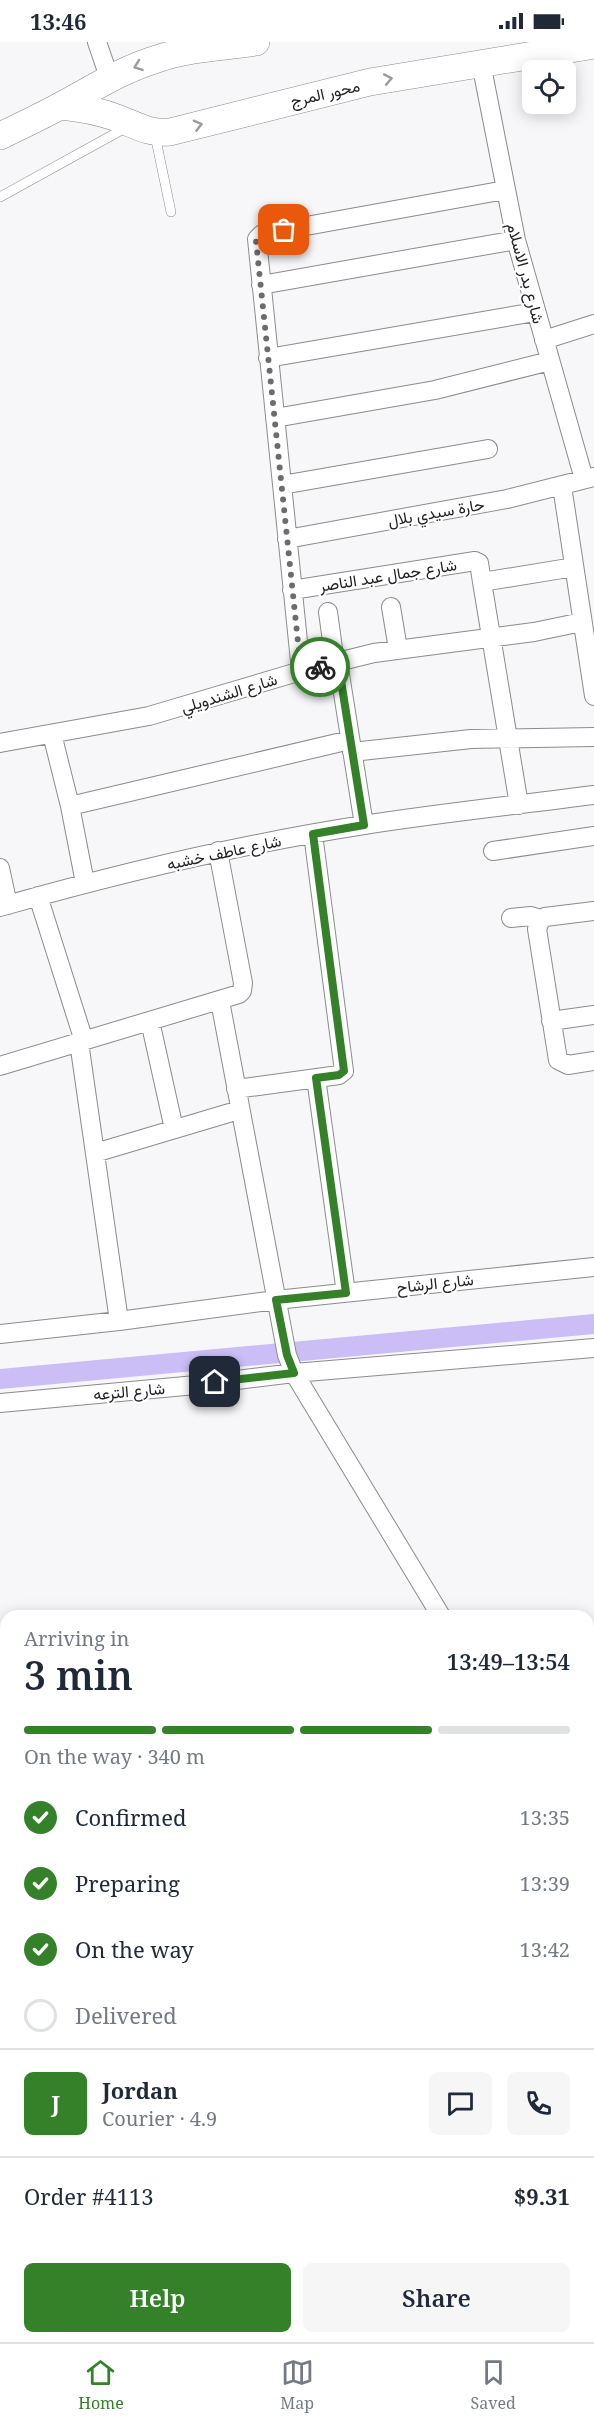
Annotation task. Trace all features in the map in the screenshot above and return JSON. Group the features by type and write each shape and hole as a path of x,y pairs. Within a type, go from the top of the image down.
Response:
{"main road":[{"path":"0,136 61,106 110,77 184,47 256,42"},
{"name":"محور المرج","path":"61,106 85,108 143,129 170,132 370,82 594,45"}],"street":[{"path":"97,42 110,77"},
{"name":"شارع بدر الاسلام","path":"481,63 516,240 543,340 589,478"},
{"path":"301,671 257,239 262,234 505,190"},
{"path":"261,285 516,240"},
{"path":"268,358 535,312"},
{"path":"543,340 594,324"},
{"path":"275,418 435,390 550,361"},
{"path":"282,485 488,448"},
{"name":"حارة سيدي بلال","path":"287,539 507,499 589,478"},
{"path":"562,486 594,696"},
{"name":"شارع جمال عبد الناصر","path":"292,590 475,561 479,563 482,582"},
{"path":"519,804 482,582 574,567"},
{"path":"392,607 398,649"},
{"path":"328,612 364,825"},
{"name":"شارع الشندويلي","path":"0,743 149,716 301,671 398,649 534,632 582,622"},
{"path":"52,734 70,806 85,883"},
{"path":"70,806 351,746 594,737"},
{"name":"شارع عاطف خشبه","path":"4,906 85,883 218,851 364,825 594,795"},
{"path":"236,1089 339,1075 344,1071 313,834"},
{"path":"493,851 594,836"},
{"path":"0,1066 239,994 243,987 218,851"},
{"path":"0,868 4,906"},
{"path":"38,896 81,1041 119,1321"},
{"path":"594,911 545,917 537,929 558,1060 568,1065 594,1061"},
{"path":"511,918 531,916 541,920"},
{"path":"220,1001 287,1355 294,1373 437,1610"},
{"path":"551,1021 594,1015"},
{"path":"150,1022 174,1129"},
{"path":"316,1078 346,1293"},
{"path":"95,1153 229,1113"},
{"name":"شارع الرشاح","path":"276,1300 594,1267"},
{"path":"0,1334 276,1300"},
{"path":"294,1373 594,1348"},
{"name":"شارع الترعه","path":"0,1403 196,1385 294,1373"}],"lane":[{"path":"0,197 143,129 171,212"}],"waterway":[{"path":"0,1379 594,1324"}],"way so far":[{"path":"284,230 262,234 256,241 301,671 320,667"}],"route":[{"path":"215,1382 294,1373 287,1355 276,1300 346,1293 316,1078 339,1075 344,1071 313,834 364,825 338,662 320,667"}]}
